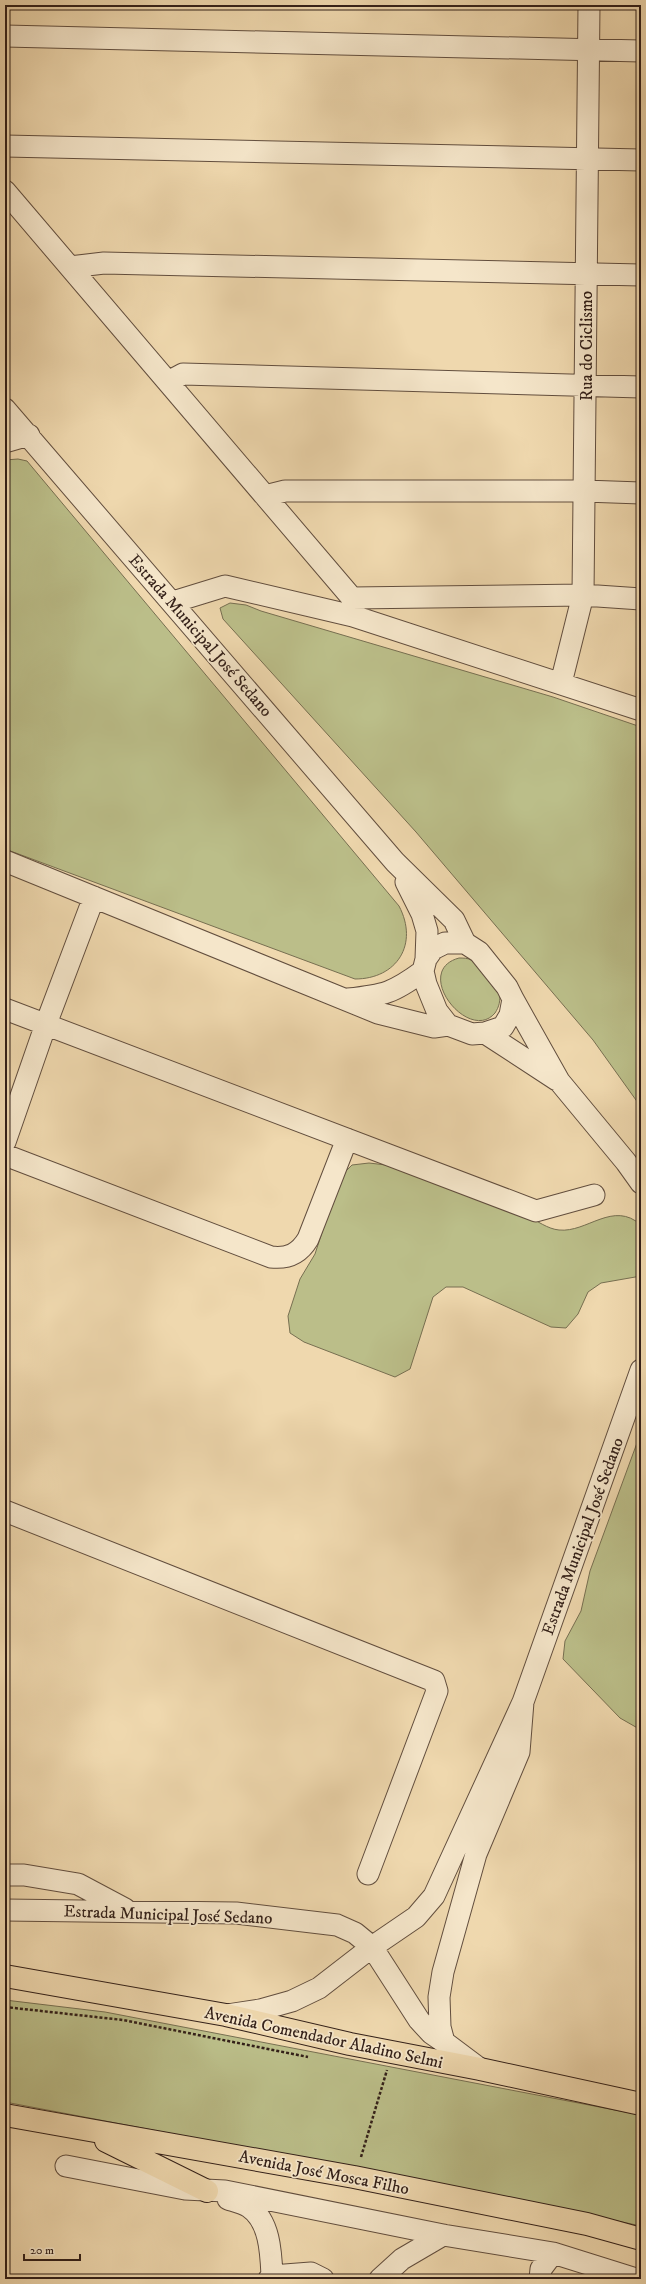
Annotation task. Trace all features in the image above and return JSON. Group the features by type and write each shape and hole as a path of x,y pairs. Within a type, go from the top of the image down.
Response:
{"main road":[{"name":"Avenida Comendador Aladino Selmi","path":"5,1976 226,2015 386,2065 480,2069 641,2104"},
{"name":"Avenida José Mosca Filho","path":"5,2115 85,2131 354,2177 587,2224 641,2239"},
{"path":"85,2131 207,2191"}],"street":[{"name":"Rua do Ciclismo","path":"560,683 583,595 588,5"},
{"path":"5,36 641,51"},
{"path":"5,146 641,160"},
{"path":"5,191 265,496 353,607"},
{"path":"70,267 104,263 641,275"},
{"path":"168,382 183,374 641,387"},
{"name":"Estrada Municipal José Sedano","path":"5,409 173,602 395,862 454,920 465,943"},
{"path":"5,442 29,435"},
{"path":"265,496 285,491 584,491 641,493"},
{"path":"173,602 224,586 353,607 560,683 641,710"},
{"path":"353,607 583,595 641,599"},
{"path":"5,861 378,1013 434,1027 448,1025 472,1034 485,1033 504,1026 510,1015 513,1000"},
{"name":"Estrada Municipal José Sedano","path":"395,862 422,914 427,931 425,965"},
{"path":"5,1142 46,1024 94,897"},
{"path":"345,999 383,995 403,986 425,965 433,949 445,944 465,943 479,952 492,968 513,1000 559,1081 626,1162 641,1183"},
{"path":"425,965 432,1001 437,1011 448,1025"},
{"path":"5,1009 536,1211 594,1195"},
{"path":"485,1033 559,1081"},
{"path":"5,1155 271,1257 284,1258 302,1248 308,1239 347,1140"},
{"name":"Estrada Municipal José Sedano","path":"226,2015 260,2010 292,2001 320,1988 372,1947 416,1917 434,1896 523,1702 641,1370"},
{"path":"5,1511 434,1681 437,1691 368,1874"},
{"name":"Estrada Municipal José Sedano","path":"444,2042 440,2027 439,1997 443,1972 476,1854 519,1752 523,1702"},
{"path":"5,1875 24,1875 78,1884 130,1912"},
{"name":"Estrada Municipal José Sedano","path":"5,1910 236,1913 337,1925 355,1933 372,1947 419,2020 431,2033 480,2069"},
{"path":"66,2166 185,2189 225,2191 443,2235 553,2253 636,2279"},
{"path":"207,2191 249,2207 263,2224 269,2244 270,2277 311,2273 323,2279"},
{"path":"380,2279 402,2259 443,2235"},
{"path":"540,2279 541,2269 553,2253"}],"path":[{"path":"5,2007 123,2020 312,2058"},
{"path":"354,2177 386,2065"}],"green space":[{"path":"18,459 27,461 399,906 405,920 405,946 400,957 393,966 382,973 370,977 355,979 5,849 5,460"},
{"path":"230,603 246,605 261,611 553,697 641,727 641,1107 593,1040 416,832 223,619 220,608"},
{"path":"459,958 468,959 474,962 491,981 499,993 499,1006 495,1013 484,1020 472,1019 460,1013 449,1002 442,989 441,976 446,965"},
{"path":"369,1163 386,1165 528,1216 551,1228 559,1230 569,1230 580,1227 610,1216 631,1218 641,1225 641,1276 601,1283 588,1292 578,1314 566,1328 551,1327 463,1287 446,1287 433,1297 410,1369 395,1377 304,1342 290,1333 288,1316 300,1279 315,1254 340,1177 352,1165"},
{"path":"641,1432 641,1730 620,1718 563,1659 565,1641 581,1611 590,1571"},
{"path":"5,2000 105,2012 641,2115 641,2226 474,2191 5,2102"}]}
